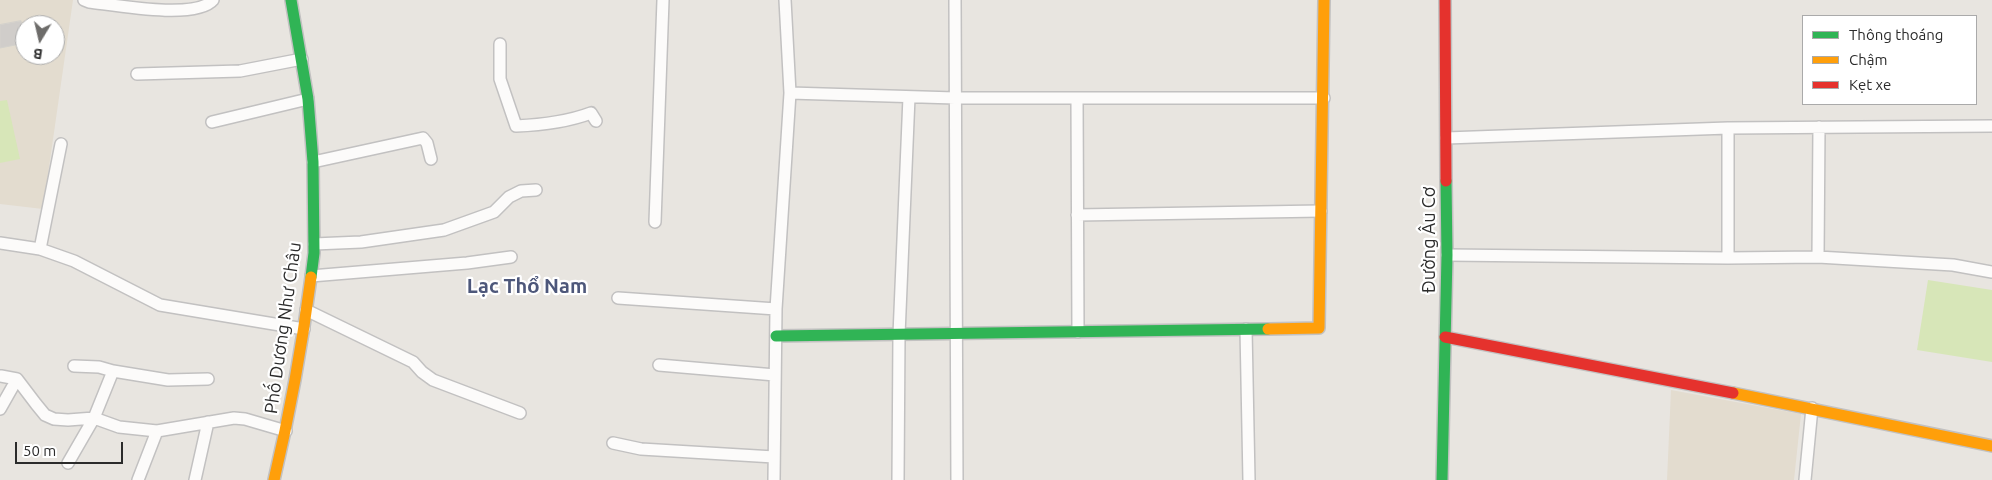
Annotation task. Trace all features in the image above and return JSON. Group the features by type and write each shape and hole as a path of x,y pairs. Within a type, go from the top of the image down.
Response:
{"street":[{"path":"84,0 152,10 181,10 203,7 213,0"},
{"name":"Phố Dương Như Châu","path":"274,480 286,431 304,329 314,244 313,162 308,99 291,0"},
{"path":"655,222 663,0"},
{"path":"774,480 776,309 790,93 784,0"},
{"path":"955,0 957,480"},
{"path":"776,336 1319,328 1324,0"},
{"name":"Đường Âu Cơ","path":"1442,480 1448,255 1445,0"},
{"path":"500,44 500,79 516,126 537,125 579,117 591,112 596,121"},
{"path":"137,74 240,70 302,59"},
{"path":"790,93 955,98 1324,98"},
{"path":"898,480 899,335 909,97"},
{"path":"1077,98 1078,332"},
{"path":"212,122 308,99"},
{"path":"1446,138 1728,128 1992,126"},
{"path":"1818,257 1819,127"},
{"path":"1728,128 1728,258"},
{"path":"313,162 423,138 431,159"},
{"path":"40,249 61,144"},
{"path":"314,244 361,242 444,230 494,212 509,197 521,191 536,190"},
{"path":"1077,215 1321,211"},
{"path":"0,243 40,249 74,261 160,305 304,329"},
{"path":"1448,255 1818,257 1953,265 1992,272"},
{"path":"311,276 467,263 512,257"},
{"path":"618,298 776,309"},
{"path":"306,310 412,362 434,380 520,413"},
{"path":"1246,329 1249,480"},
{"path":"1445,337 1812,408 1992,446"},
{"path":"659,365 775,375"},
{"path":"74,366 99,367 168,380 208,379"},
{"path":"68,463 94,418 113,371"},
{"path":"0,376 17,379 45,415 54,419 94,418 119,427 157,431 234,418 245,418 286,431"},
{"path":"0,409 17,379"},
{"path":"1805,480 1812,408"},
{"path":"195,480 208,422"},
{"path":"138,480 157,431"},
{"path":"613,444 642,449 774,457"}],"shaded area":[{"path":"0,0 73,0 65,56 65,15 15,15 15,65 64,65 43,209 0,204"},
{"path":"1671,390 1801,414 1794,480 1667,480"}],"green space":[{"path":"7,100 20,159 0,163 0,101"},
{"path":"1928,280 1992,290 1992,362 1917,350"}],"building":[{"path":"15,22 15,45 0,48 0,25"}],"traffic: fast":[{"path":"291,0 308,99 313,162 314,253 311,277"},
{"path":"1442,480 1447,255 1446,181"},
{"path":"776,336 1268,329"}],"traffic: slow":[{"path":"1268,329 1319,328 1324,0"},
{"path":"274,480 295,379 311,277"},
{"path":"1733,393 1992,446"}],"traffic: jam":[{"path":"1445,0 1446,181"},
{"path":"1445,337 1733,393"}],"district":[{"name":"Lạc Thổ Nam","path":"527,286"}]}
